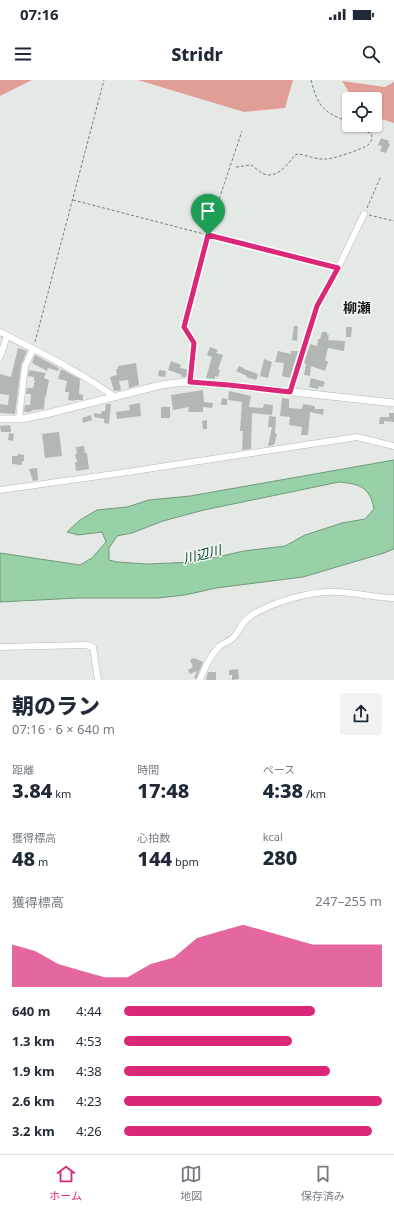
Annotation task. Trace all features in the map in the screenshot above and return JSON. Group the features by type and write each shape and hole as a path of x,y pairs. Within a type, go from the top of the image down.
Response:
{"street":[{"path":"290,392 317,306 338,268 364,214"},
{"path":"0,332 102,387 115,397"},
{"path":"0,357 7,336"},
{"path":"19,419 25,366 33,349"},
{"path":"0,420 19,419 50,414 161,385 190,382 394,403"},
{"path":"0,490 357,437 394,446"},
{"path":"200,680 215,651 221,645 232,639 248,618 286,600 308,594 327,592 394,598"},
{"path":"0,647 86,645 93,647 98,680"}],"path":[{"path":"33,349 104,80"},
{"path":"311,80 314,95 319,104 330,114 342,119"},
{"path":"190,382 194,343 184,327 208,235 242,131"},
{"path":"236,167 251,165 263,174 270,175 285,168 295,155 298,154 327,160 368,145 372,136 368,132"},
{"path":"381,176 364,214 394,221"},
{"path":"73,200 338,268"}],"shaded area":[{"path":"0,80 32,80 0,96"},
{"path":"138,80 293,80 285,108 244,112"},
{"path":"342,81 385,87 394,82 394,123 382,119 382,92 349,92"},
{"path":"394,460 394,549 303,577 216,588 185,595 158,598 78,598 0,602 0,553 80,565 92,558 106,542 102,532 78,535 67,532 80,520 97,510 127,507 149,500 190,496","holes":["339,482 353,484 367,491 374,509 365,519 342,523 305,535 285,546 244,551 194,562 147,564 109,560 109,548 117,536 132,533 163,521 204,510"]}],"building":[{"path":"381,138 389,141 388,143 390,144 386,153 380,151 382,146 378,145"},
{"path":"294,326 298,326 297,341 292,340"},
{"path":"346,327 352,327 351,337 346,337"},
{"path":"322,332 327,332 327,335 329,335 328,340 345,341 344,351 328,348 325,360 328,362 325,371 311,366 310,376 304,375 306,364 304,363 310,344 317,346 318,339 320,339"},
{"path":"210,347 218,350 216,353 223,355 218,369 220,370 218,377 215,376 215,379 206,378 212,357 207,355"},
{"path":"18,348 27,351 21,365 15,414 0,413 0,404 8,405 9,395 0,394 0,374 11,377"},
{"path":"278,351 291,354 291,351 298,351 290,378 282,376 284,363 275,362"},
{"path":"35,355 59,368 58,371 48,368 47,371 32,363"},
{"path":"264,359 272,362 268,378 260,376"},
{"path":"171,361 181,365 180,368 190,370 189,377 181,377 182,375 168,370"},
{"path":"136,363 139,385 129,388 128,380 119,381 121,390 114,391 110,377 117,375 116,369 118,369 118,366"},
{"path":"239,366 258,374 256,380 246,377 247,376 236,371"},
{"path":"61,369 80,379 79,394 83,395 83,400 68,400 69,392 65,392 67,381 58,379"},
{"path":"29,370 46,373 44,378 49,380 45,396 44,409 24,412 25,405 30,405 31,394 26,394 27,388 33,388 35,380 34,377 28,376"},
{"path":"159,370 166,371 165,377 158,376"},
{"path":"311,378 325,382 323,387 319,386 318,389 309,387"},
{"path":"203,390 204,402 213,403 212,408 203,407 203,412 188,412 189,407 173,410 171,395"},
{"path":"229,391 251,396 249,407 263,408 264,404 273,405 272,415 252,413 251,449 242,450 243,431 240,431 242,402 228,400"},
{"path":"222,398 227,399 227,405 221,405"},
{"path":"282,398 289,399 289,408 302,409 303,404 315,406 315,409 324,409 323,415 310,412 308,435 301,435 302,427 289,425 290,417 280,416"},
{"path":"140,403 141,416 117,419 116,412 130,410 129,405"},
{"path":"106,404 111,404 109,424 104,423 104,419 94,417 94,413 101,414 102,411 105,411"},
{"path":"161,407 170,407 170,418 161,418"},
{"path":"389,413 394,413 394,422 384,421 384,424 379,424 380,417 389,417"},
{"path":"91,415 92,420 83,423 82,418"},
{"path":"269,416 276,417 275,433 277,434 274,445 268,446 272,427 268,427"},
{"path":"207,420 207,429 203,429 202,421"},
{"path":"10,425 11,432 1,432 0,426"},
{"path":"59,432 62,456 45,458 42,434"},
{"path":"9,433 14,434 13,441 8,440"},
{"path":"84,446 85,453 87,453 89,469 76,471 76,447"},
{"path":"18,454 24,455 22,465 12,464 12,456 17,456"},
{"path":"37,468 38,480 33,481 29,469"},
{"path":"194,658 203,662 196,679 194,678 197,671 190,674 188,670 193,667 190,660"},
{"path":"238,669 239,679 232,680 232,675 229,675 229,670"},
{"path":"208,672 216,672 216,680 206,680"}],"district":[{"name":"柳瀬","path":"357,307"}],"route":[{"path":"208,235 338,268 317,306 290,392 190,382 194,343 184,327 208,235"}],"water label":[{"name":"川辺川","path":"202,554"}]}
